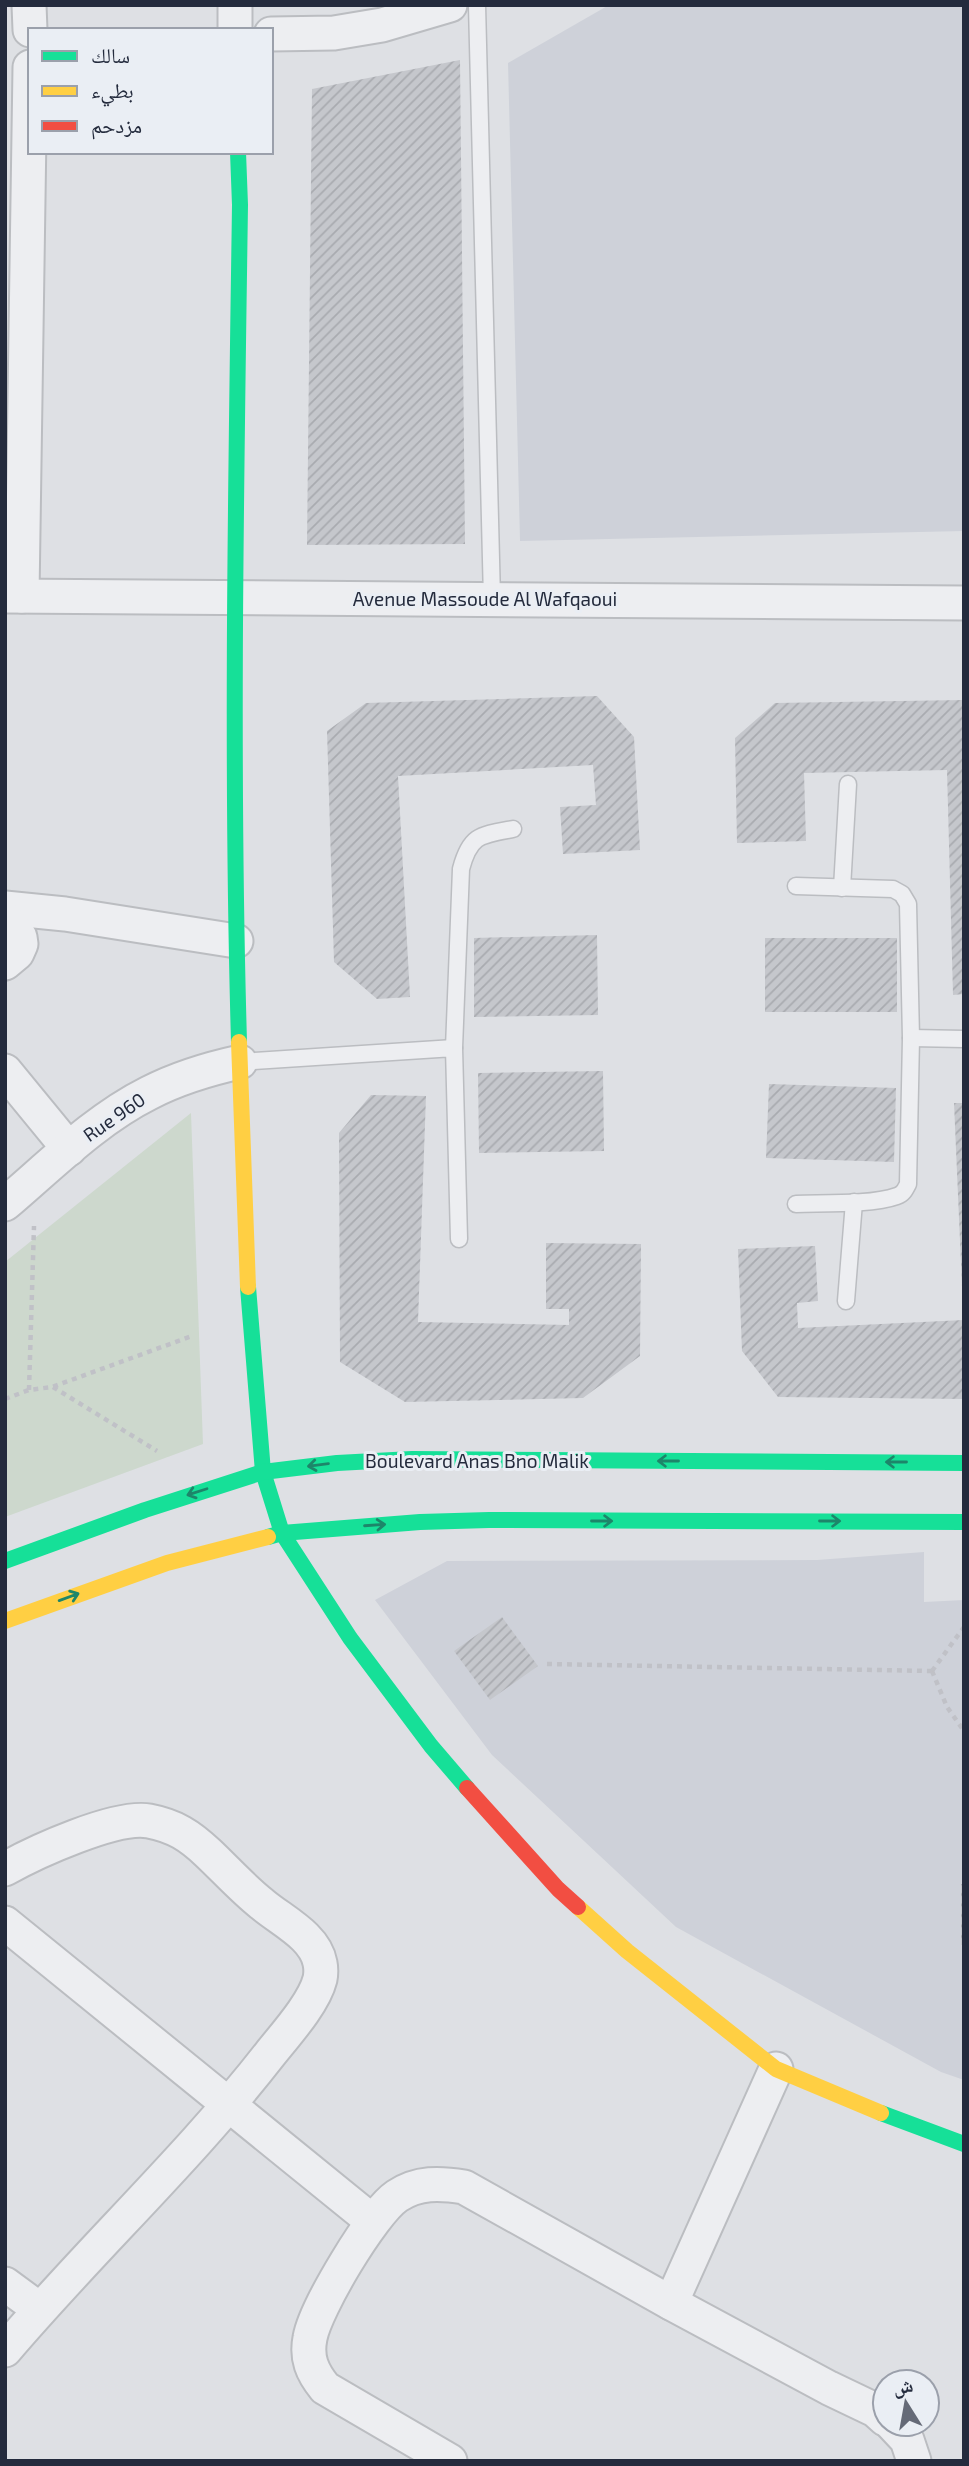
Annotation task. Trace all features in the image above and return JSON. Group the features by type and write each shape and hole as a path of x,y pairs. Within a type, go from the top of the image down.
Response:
{"street":[{"path":"29,5 30,28"},
{"path":"235,5 235,28"},
{"path":"273,34 334,33 382,24 450,5"},
{"path":"5,34 28,32"},
{"path":"13,596 28,128"},
{"path":"238,154 240,205 234,597 236,941 246,1267 263,1472 282,1533 350,1638 432,1746 503,1831 558,1889 627,1951 776,2069 964,2144"},
{"name":"Avenue Massoude Al Wafqaoui","path":"13,596 964,603"},
{"path":"5,908 65,914 236,941"},
{"path":"5,918 20,937 22,944 17,953 5,963"},
{"name":"Rue 960","path":"5,1204 102,1122 148,1093 208,1069 240,1062"},
{"path":"5,1071 69,1149"},
{"name":"Boulevard Anas Bno Malik","path":"5,1561 191,1494 263,1472 337,1463 412,1459 964,1463"},
{"path":"5,1621 167,1563 282,1533 420,1522 489,1520 964,1522"},
{"path":"5,1869 31,1855 84,1834 126,1821 147,1820 189,1835 261,1904 310,1943 318,1954 321,1967 320,1980 290,2029 230,2105 39,2309 5,2350"},
{"path":"5,1923 373,2221"},
{"path":"671,2303 776,2069"},
{"path":"450,2461 325,2388 313,2374 309,2360 309,2339 318,2312 373,2221 396,2197 416,2187 435,2182 464,2187 671,2303 871,2408"},
{"path":"5,2284 39,2309"},
{"path":"905,2438 914,2461"}],"lane":[{"path":"477,5 492,599"},
{"path":"842,888 848,784"},
{"path":"459,1239 454,1048 461,869 466,851 474,840 483,835 513,829"},
{"path":"796,886 893,889 902,894 908,904 911,1038 908,1184 903,1193 854,1202 796,1203"},
{"path":"911,1038 964,1039"},
{"path":"240,1062 454,1048"},
{"path":"846,1301 854,1202"}],"path":[{"path":"29,1390 35,1179"},
{"path":"5,1399 29,1390 52,1387 192,1336"},
{"path":"52,1387 157,1451"},
{"path":"932,1671 964,1627"},
{"path":"547,1664 932,1671"},
{"path":"932,1671 947,1707 964,1731"}],"shaded area":[{"path":"609,5 964,5 964,531 520,541 508,63"},
{"path":"191,1113 203,1444 5,1517 5,1262"},
{"path":"924,1552 924,1602 964,1600 964,2080 941,2072 676,1927 492,1755 375,1600 447,1561 817,1560"}],"building":[{"path":"460,60 465,544 307,545 312,89"},
{"path":"597,696 634,737 640,850 563,854 560,807 596,805 593,765 398,776 410,997 377,999 334,962 327,731 366,703"},
{"path":"964,700 964,994 953,995 947,770 804,773 806,841 737,843 735,738 775,703"},
{"path":"597,935 598,1015 474,1017 474,938"},
{"path":"765,938 897,938 897,1012 765,1012"},
{"path":"603,1071 604,1151 479,1153 478,1073"},
{"path":"769,1084 896,1088 894,1162 766,1158"},
{"path":"371,1095 426,1096 418,1322 569,1325 569,1309 546,1309 546,1243 641,1244 640,1356 583,1398 405,1402 340,1362 339,1133"},
{"path":"954,1103 964,1103 964,1287 962,1287"},
{"path":"815,1246 818,1301 797,1303 798,1328 964,1320 964,1399 778,1397 742,1351 738,1249"},
{"path":"502,1617 538,1666 490,1700 454,1651"},
{"path":"961,1884 964,1884 964,1945 961,1945"}],"traffic: fast":[{"path":"238,154 240,205 235,728 239,1042"},
{"path":"248,1287 263,1472 282,1533 350,1638 431,1746 467,1788"},
{"path":"5,1561 145,1510 263,1472 337,1463 412,1459 964,1463"},
{"path":"268,1537 282,1533 420,1522 489,1520 964,1522"},
{"path":"881,2113 964,2144"}],"traffic: slow":[{"path":"239,1042 248,1287"},
{"path":"5,1621 167,1563 268,1537"},
{"path":"578,1907 627,1951 776,2069 881,2113"}],"traffic: jam":[{"path":"467,1788 558,1889 578,1907"}]}
